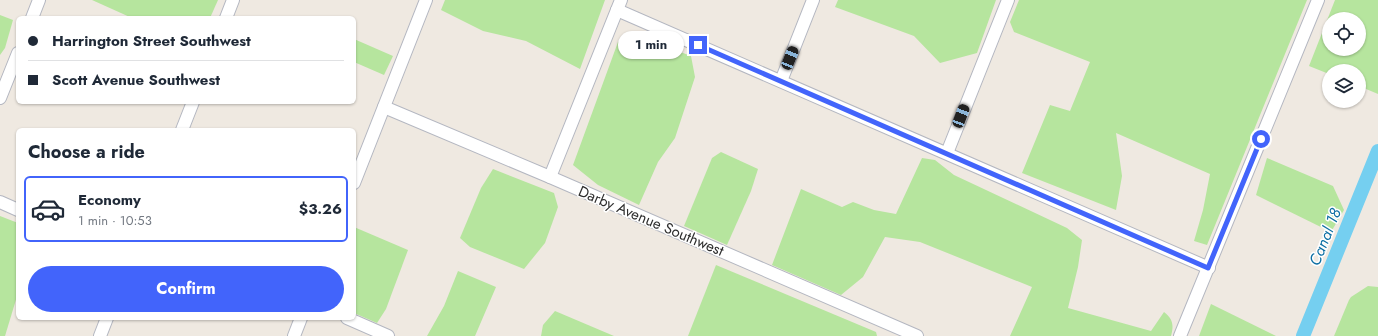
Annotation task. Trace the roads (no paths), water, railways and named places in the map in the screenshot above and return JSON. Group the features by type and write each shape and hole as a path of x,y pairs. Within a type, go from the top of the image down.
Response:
{"street":[{"path":"33,16 39,0"},
{"path":"227,16 233,0"},
{"path":"356,178 426,0"},
{"path":"781,81 813,0"},
{"path":"946,153 1008,0"},
{"path":"1180,336 1318,0"},
{"path":"550,177 619,5 781,81 1208,268"},
{"path":"0,98 16,58"},
{"path":"183,128 192,104"},
{"name":"Darby Avenue Southwest","path":"384,107 550,177 917,336"},
{"path":"0,202 16,209"},
{"path":"100,336 106,320"},
{"path":"294,336 300,320"},
{"path":"351,320 388,336"}],"waterway":[{"name":"Canal 18","path":"1303,336 1378,151"}]}
